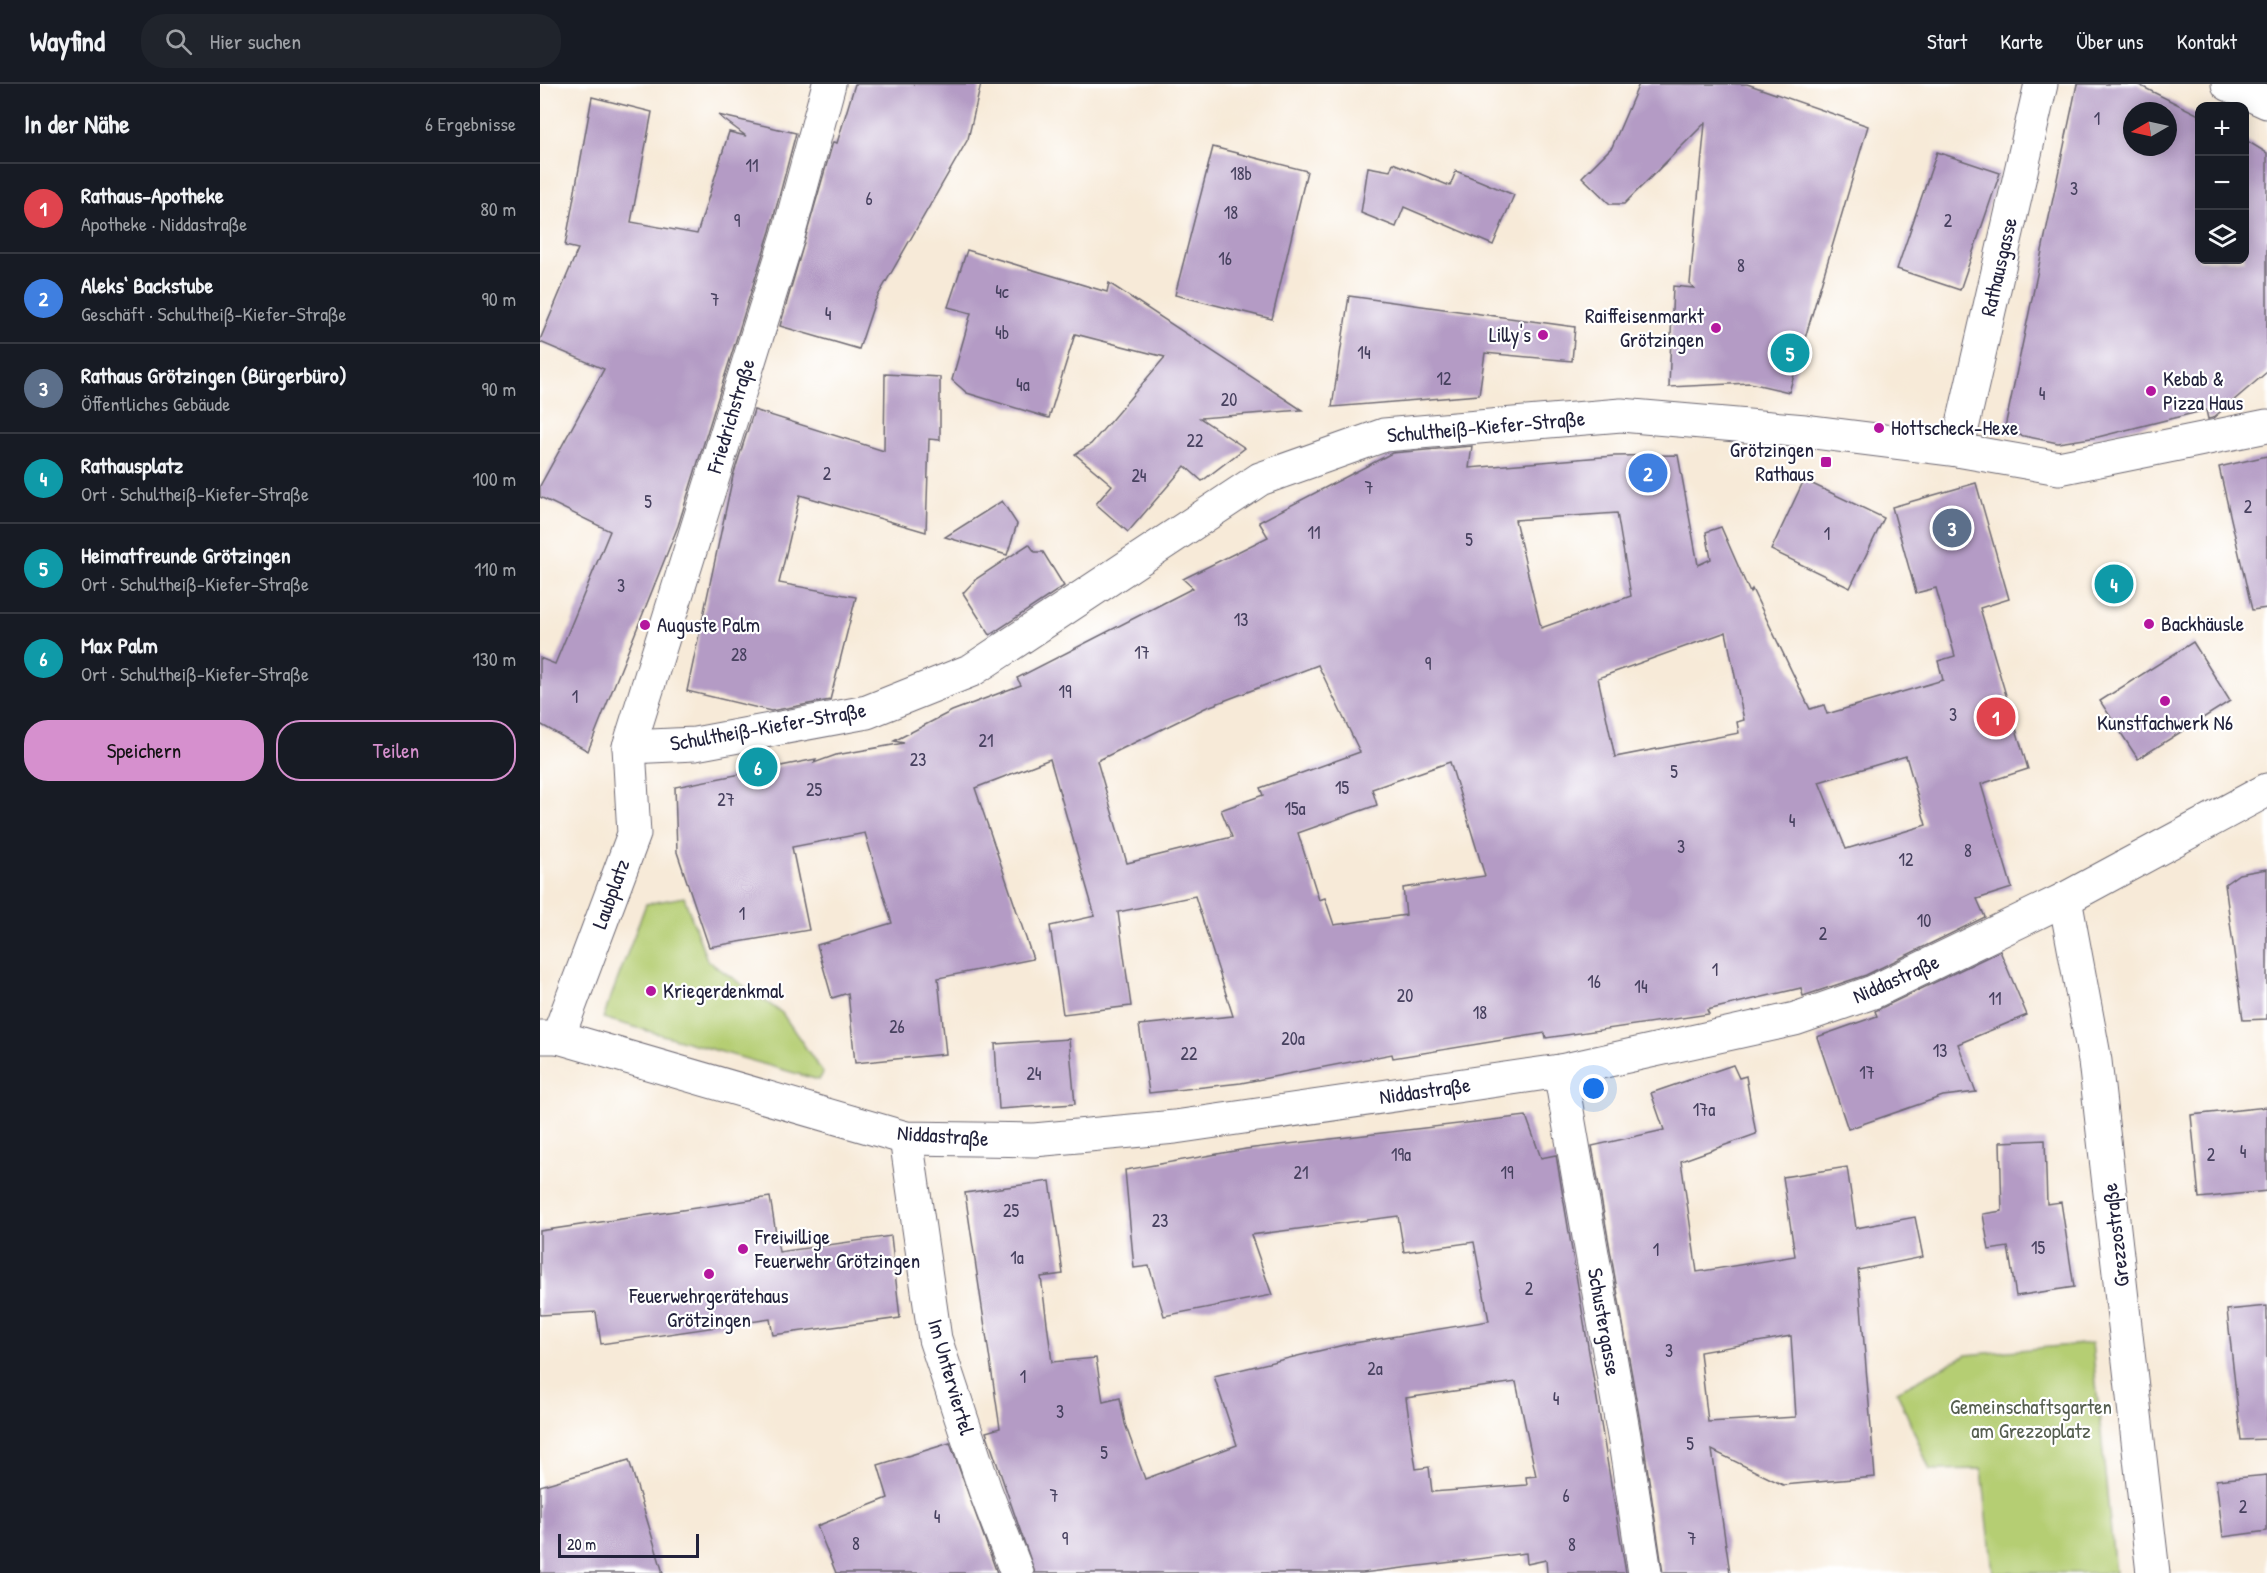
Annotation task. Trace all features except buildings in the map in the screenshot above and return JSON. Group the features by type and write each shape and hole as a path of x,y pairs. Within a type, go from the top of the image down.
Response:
{"street":[{"name":"Friedrichstraße","path":"629,747 788,236 829,84"},
{"name":"Rathausgasse","path":"1957,450 2041,84"},
{"path":"2228,84 2267,102"},
{"name":"Schultheiß-Kiefer-Straße","path":"629,747 695,744 867,712 972,670 1260,479 1384,435 1621,415 1805,431 1957,450 2059,468 2267,426"},
{"name":"Laubplatz","path":"549,1037 634,834 629,747"},
{"name":"Niddastraße","path":"549,1037 906,1138 1034,1140 1175,1127 1560,1071 1795,1019 1873,992 2065,899 2267,790"},
{"name":"Grezzostraße","path":"2065,899 2095,1061 2153,1573"},
{"name":"Schustergasse","path":"1560,1071 1624,1436 1645,1573"},
{"name":"Im Unterviertel","path":"906,1138 935,1339 985,1490 1017,1573"}],"green space":[{"path":"684,897 707,960 782,1013 823,1073 819,1080 603,1018 646,904"},
{"name":"Gemeinschaftsgarten am Grezzoplatz","path":"2092,1343 2115,1573 1993,1573 1982,1469 1930,1470 1897,1391 1966,1355"}],"place":[{"name":"Raiffeisenmarkt Grötzingen","path":"1716,328"},
{"name":"Lilly's","path":"1543,335"},
{"name":"Heimatfreunde Grötzingen","path":"1790,353"},
{"name":"Kebab & Pizza Haus","path":"2151,391"},
{"name":"Hottscheck-Hexe","path":"1879,428"},
{"name":"Grötzingen Rathaus","path":"1826,462"},
{"name":"Aleks‘ Backstube","path":"1648,473"},
{"name":"Rathaus Grötzingen (Bürgerbüro)","path":"1952,528"},
{"name":"Rathausplatz","path":"2114,584"},
{"name":"Backhäusle","path":"2149,624"},
{"name":"Auguste Palm","path":"645,625"},
{"name":"Kunstfachwerk N6","path":"2165,701"},
{"name":"Rathaus-Apotheke","path":"1996,717"},
{"name":"Max Palm","path":"758,767"},
{"name":"Kriegerdenkmal","path":"651,991"},
{"name":"Freiwillige Feuerwehr Grötzingen","path":"743,1249"},
{"name":"Feuerwehrgerätehaus Grötzingen","path":"709,1274"}]}
